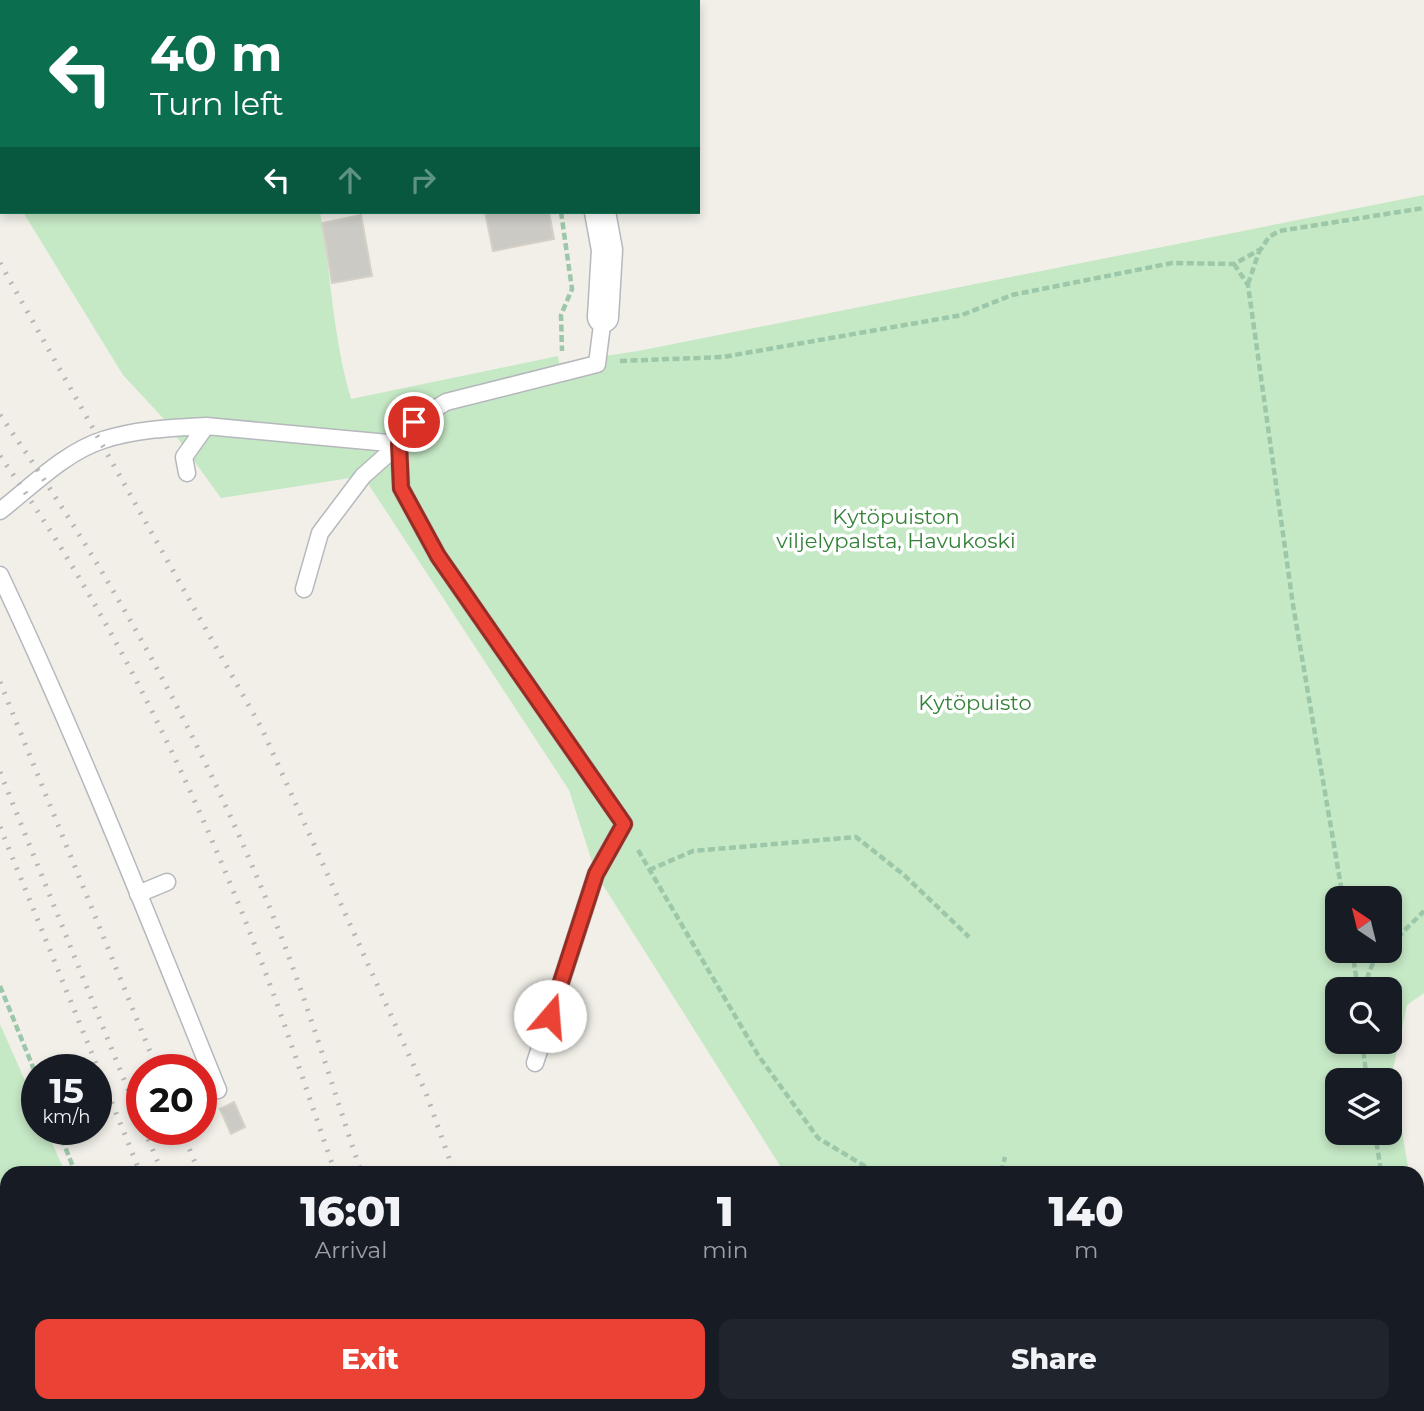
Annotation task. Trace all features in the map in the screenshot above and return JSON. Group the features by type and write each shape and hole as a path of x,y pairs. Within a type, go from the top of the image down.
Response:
{"street":[{"path":"600,214 607,250 603,317"}],"lane":[{"path":"304,589 320,533 363,476 399,444 414,422 446,402 597,364 603,317"},
{"path":"0,511 69,457 101,440 147,429 206,426 399,444"},
{"path":"187,473 184,457 206,426"},
{"path":"399,444 401,488 438,556 624,824 596,874 535,1063"},
{"path":"0,575 52,685 218,1090"},
{"path":"138,894 167,882"}],"path":[{"path":"1248,285 1261,249 1269,237 1279,231 1424,208"},
{"path":"561,214 572,289 561,315 563,373"},
{"path":"597,364 635,359 723,357 962,315 1012,295 1172,263 1234,264 1261,249"},
{"path":"1234,264 1248,285 1293,604 1341,886"},
{"path":"624,824 758,1055 818,1138 865,1166"},
{"path":"649,870 693,851 856,837 904,875 969,937"},
{"path":"1402,933 1424,912"},
{"path":"0,986 28,1054"},
{"path":"64,1145 73,1166"},
{"path":"1377,1145 1380,1166"},
{"path":"1003,1166 1004,1157"}],"green space":[{"name":"Kytöpuisto","path":"1424,195 1424,993 1407,1005 1402,1028 1402,977 1325,977 1325,1054 1396,1054 1393,1068 1325,1068 1325,1145 1402,1145 1402,1132 1408,1166 780,1166 596,874 569,790 363,476 221,498 163,418 123,375 24,214 320,214 336,330 351,399 558,356 559,363 638,351"},
{"path":"0,1024 21,1072 21,1145 53,1145 62,1166 0,1166"}],"building":[{"path":"485,214 549,214 554,239 493,251"},
{"path":"361,215 372,276 332,283 322,223"},
{"path":"234,1102 245,1127 231,1134 220,1109"}],"railway":[{"path":"0,263 262,729 426,1093 452,1166"},
{"path":"0,415 119,601 155,665 221,796 279,931 359,1166"},
{"path":"0,456 39,513 110,631 173,753 265,971 333,1166"},
{"path":"0,682 151,1054"},
{"path":"0,772 126,1084"},
{"path":"0,827 138,1166"},
{"path":"151,1145 159,1166"},
{"path":"188,1145 196,1166"}],"route":[{"path":"414,422 399,444 401,488 438,556 624,824 596,874 550,1016"}],"park label":[{"name":"Kytöpuiston viljelypalsta, Havukoski","path":"896,528"}]}
